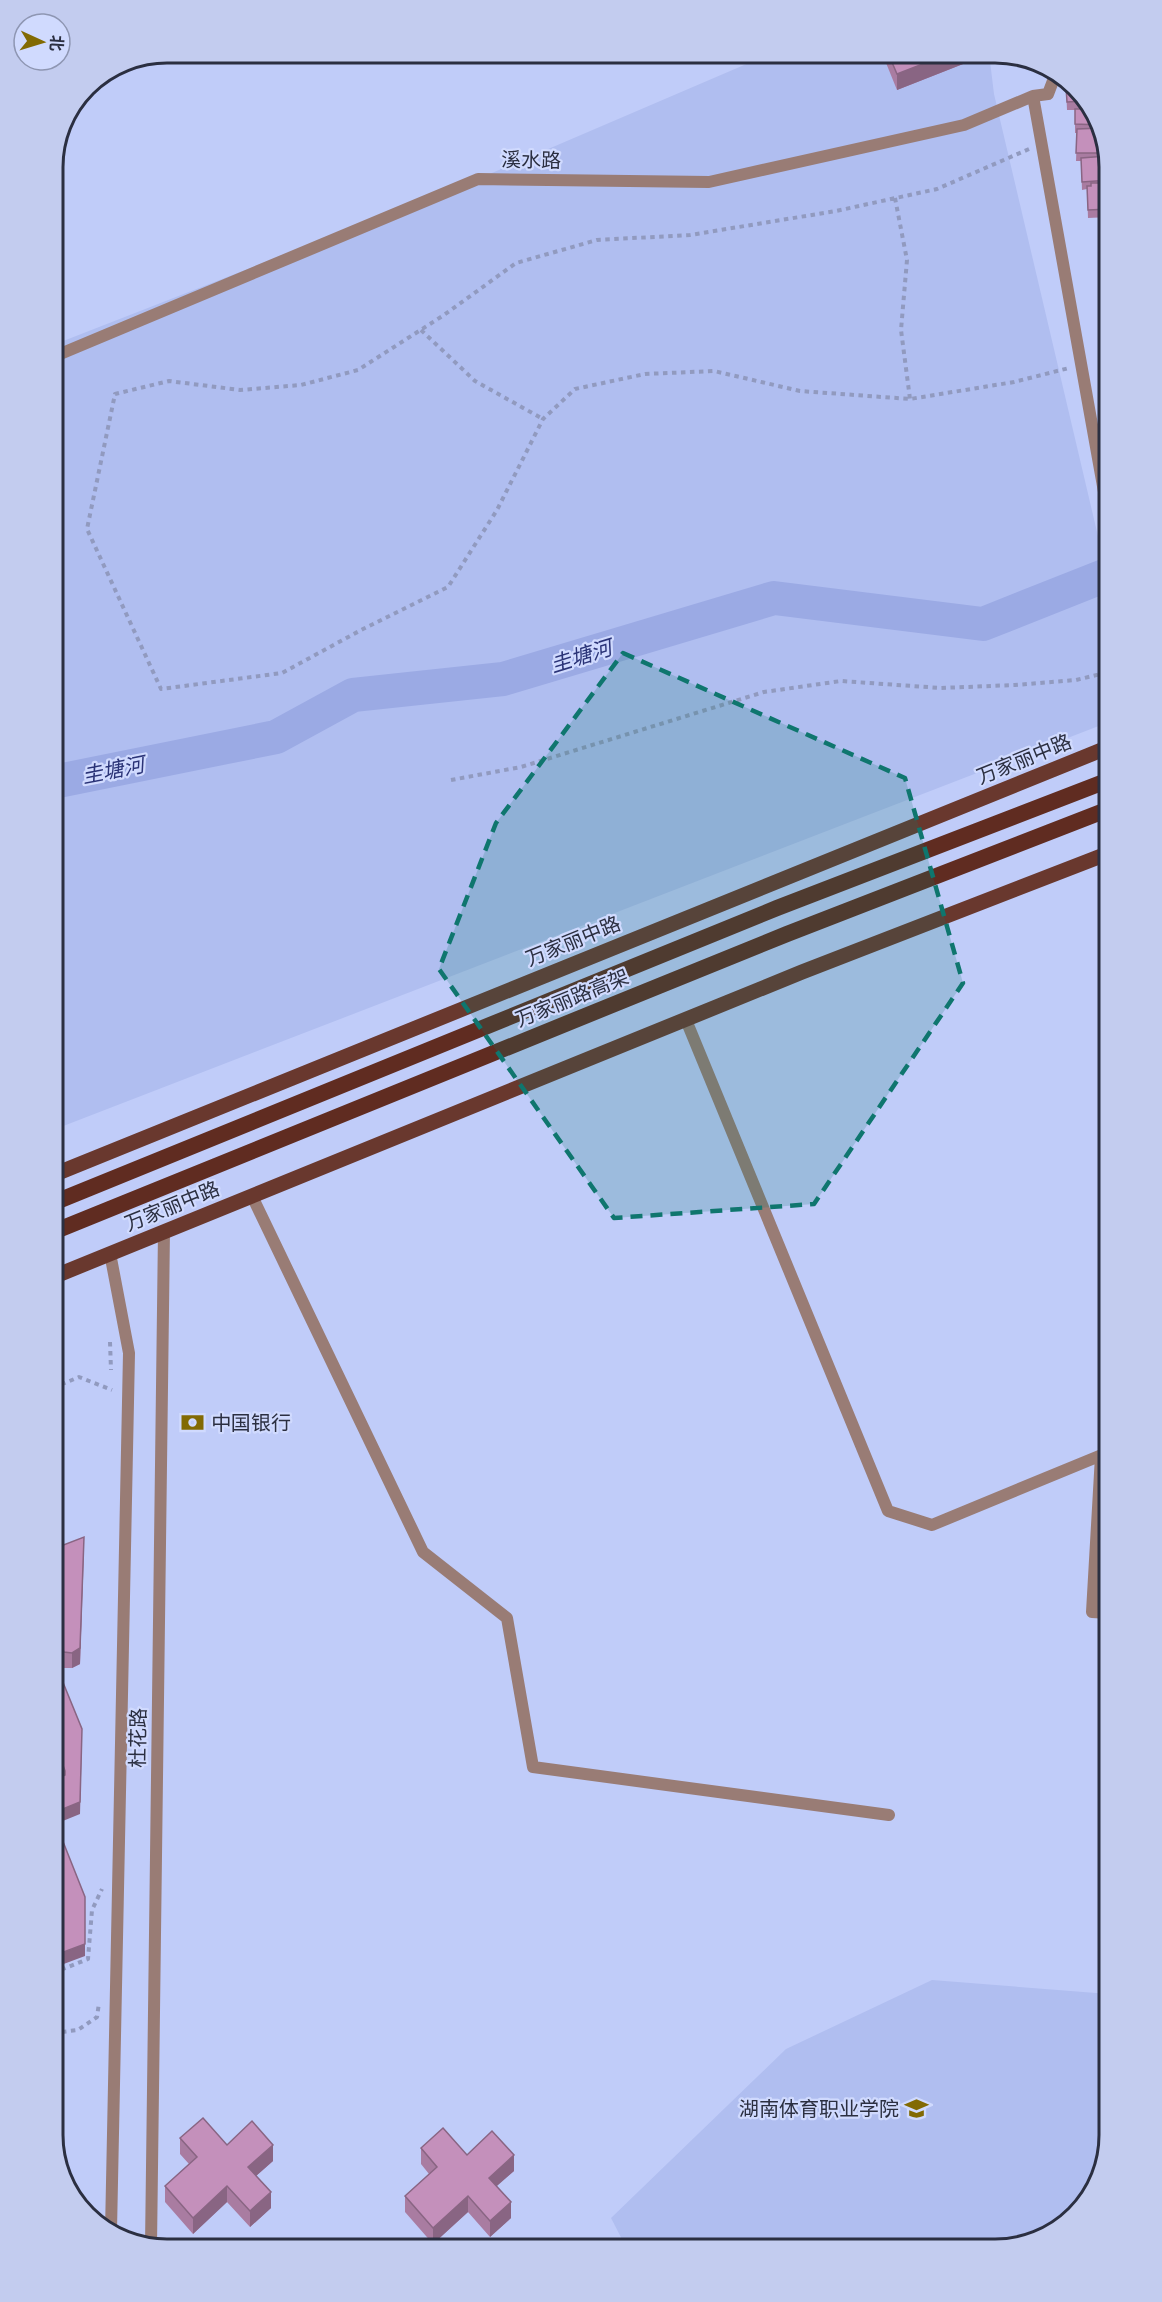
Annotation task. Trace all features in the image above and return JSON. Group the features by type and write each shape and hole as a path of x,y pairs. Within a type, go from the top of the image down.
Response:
{"highway":[{"name":"万家丽路高架","path":"63,1199 777,908 1099,784"},
{"name":"万家丽路高架","path":"63,1228 787,934 1099,813"}],"main road":[{"name":"万家丽中路","path":"63,1171 1099,751"},
{"name":"万家丽中路","path":"63,1273 686,1020 1099,857"}],"street":[{"name":"溪水路","path":"63,353 478,179 709,182 964,125 1033,96 1048,94 1053,80"},
{"path":"1033,96 1099,462"},
{"path":"686,1020 888,1511 932,1525 1099,1456"},
{"path":"252,1196 423,1551 507,1618 533,1767 889,1815"},
{"name":"杜花路","path":"151,2238 164,1232"},
{"name":"杜花路","path":"110,1253 129,1353 111,2223"},
{"path":"1099,1527 1092,1612 1099,1612"}],"path":[{"path":"1042,144 937,189 836,211 690,235 597,240 516,263 421,330 358,370 301,385 240,390 169,381 116,393 87,529 162,689 282,674 363,629 448,587 497,510 543,419 575,389 645,374 714,371 800,391 910,399 1014,382 1082,365"},
{"path":"895,198 907,260 901,330 910,399"},
{"path":"421,330 475,381 543,419"},
{"path":"451,780 521,767 764,692 841,681 941,688 1076,680 1099,675"},
{"path":"63,1384 79,1377 112,1390"},
{"path":"107,1897 108,1886"},
{"path":"63,2032 78,2030 97,2017 100,1996"}],"highlighted area":[{"path":"623,653 905,778 963,983 814,1204 614,1218 439,969 496,823"}],"shaded area":[{"path":"749,63 990,63 994,94 1099,540 1099,726 63,1126 63,341 478,179"},
{"name":"湖南体育职业学院","path":"932,1980 1099,1993 1099,2135 1095,2162 1088,2181 1073,2204 1053,2222 1016,2237 995,2239 622,2239 611,2218 786,2049"}],"building":[{"path":"892,63 925,63 897,74"},
{"path":"1066,91 1076,101 1067,102"},
{"path":"1075,109 1081,109 1090,125 1075,124"},
{"path":"1091,128 1098,153 1076,153 1077,129"},
{"path":"1098,157 1099,181 1082,182 1081,158"},
{"path":"1091,183 1099,183 1099,210 1088,210 1087,186 1091,186"},
{"path":"84,1537 80,1648 72,1653 64,1652 63,1649 63,1545"},
{"path":"63,1682 82,1729 80,1802 63,1809 65,1771 63,1766"},
{"path":"63,1842 85,1897 85,1944 63,1952"},
{"path":"203,2118 227,2145 252,2121 273,2145 248,2167 271,2192 250,2211 227,2186 193,2218 165,2186 197,2157 180,2138"},
{"path":"443,2128 467,2155 492,2131 514,2155 489,2178 511,2202 490,2221 468,2196 433,2228 405,2196 437,2167 421,2148"}],"waterway":[{"name":"圭塘河","path":"63,780 276,737 353,695 503,679 774,598 983,624 1099,578"}],"place":[{"name":"中国银行","path":"193,1423"},
{"name":"湖南体育职业学院","path":"917,2109"}]}
